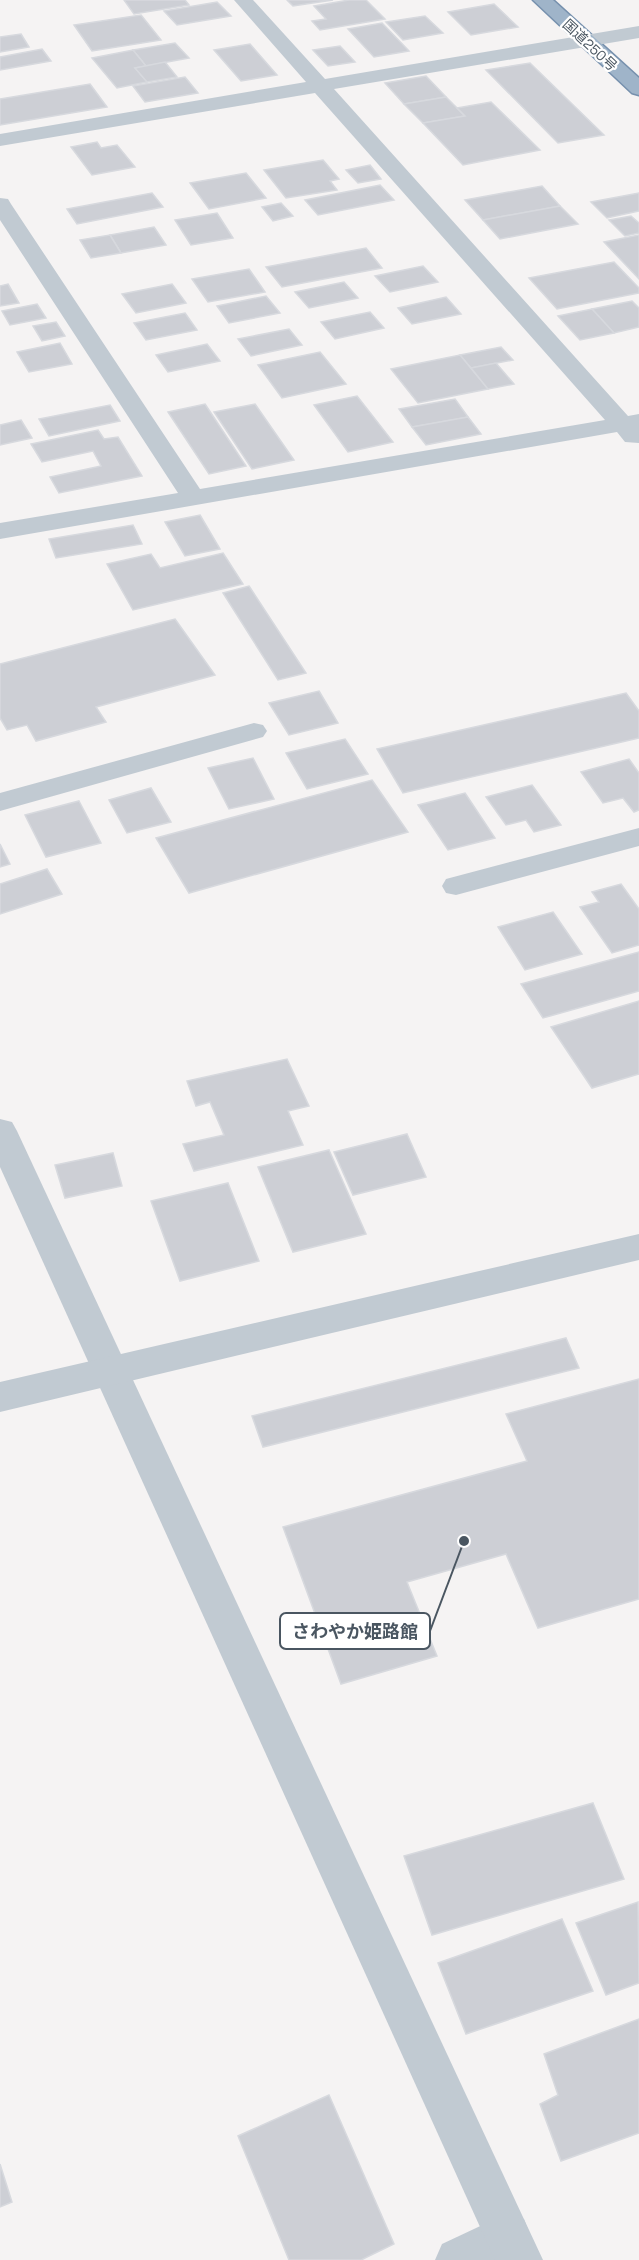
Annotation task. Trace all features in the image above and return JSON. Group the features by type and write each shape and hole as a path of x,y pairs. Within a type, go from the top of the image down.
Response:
{"highway":[{"name":"国道250号","path":"542,0 639,89"}],"street":[{"path":"243,0 319,86 631,423 639,443"},
{"path":"0,140 639,32"},
{"path":"0,204 193,496"},
{"path":"0,531 193,496 631,423"},
{"path":"0,1131 514,2248"},
{"path":"0,1397 639,1247"}],"lane":[{"path":"0,802 254,731"},
{"path":"456,886 639,837"},
{"path":"458,2260 514,2248"}],"building":[{"path":"124,0 185,0 189,5 134,14"},
{"path":"287,0 333,0 293,6"},
{"path":"349,0 366,0 385,19 320,30 312,21 326,19 314,6"},
{"path":"217,2 231,16 177,25 164,11"},
{"path":"494,4 518,27 471,35 448,12"},
{"path":"141,15 161,40 92,51 74,25"},
{"path":"425,16 443,33 403,40 386,22"},
{"path":"382,23 409,51 374,57 348,29"},
{"path":"21,34 29,47 0,52 0,37"},
{"path":"175,43 189,58 146,66 133,50"},
{"path":"250,44 277,75 241,81 214,50"},
{"path":"340,46 355,62 328,66 313,50"},
{"path":"42,49 51,61 0,70 0,57"},
{"path":"133,50 146,66 135,68 147,82 117,88 92,58"},
{"path":"165,62 177,77 147,82 135,68"},
{"path":"530,63 604,135 558,143 486,70"},
{"path":"426,76 446,97 404,104 385,83"},
{"path":"185,77 198,93 145,102 133,86"},
{"path":"90,84 107,107 0,125 0,99"},
{"path":"446,97 465,116 423,123 404,104"},
{"path":"491,102 540,150 463,165 423,123 465,116 457,108"},
{"path":"97,142 101,148 117,145 135,167 92,175 71,147"},
{"path":"323,160 339,179 330,181 337,190 286,198 264,170"},
{"path":"370,165 381,179 358,183 346,170"},
{"path":"246,173 266,198 209,209 190,183"},
{"path":"380,185 394,200 318,215 305,200"},
{"path":"542,186 560,206 483,220 465,200"},
{"path":"152,193 163,207 77,224 67,209"},
{"path":"639,193 639,211 607,218 591,202"},
{"path":"281,203 293,216 273,221 262,207"},
{"path":"560,206 578,224 500,239 483,220"},
{"path":"217,213 233,238 191,245 175,220"},
{"path":"631,216 639,223 639,233 625,236 609,220"},
{"path":"154,227 166,245 121,253 110,235"},
{"path":"110,235 121,253 91,258 80,240"},
{"path":"639,235 639,279 604,242"},
{"path":"366,248 382,268 282,287 266,267"},
{"path":"614,262 639,288 639,293 557,309 529,278"},
{"path":"423,266 438,282 390,292 375,276"},
{"path":"249,269 265,292 208,302 192,279"},
{"path":"344,282 358,298 309,308 295,292"},
{"path":"8,284 19,303 0,306 0,286"},
{"path":"172,284 186,303 136,313 122,294"},
{"path":"266,296 280,313 229,323 217,306"},
{"path":"446,297 461,314 412,324 398,308"},
{"path":"632,301 639,308 639,327 614,333 592,309"},
{"path":"37,304 46,318 10,325 2,311"},
{"path":"592,309 614,333 580,340 558,316"},
{"path":"370,312 384,328 335,339 321,322"},
{"path":"185,313 197,330 146,340 134,323"},
{"path":"56,322 65,336 42,341 33,326"},
{"path":"289,329 302,345 251,356 238,339"},
{"path":"60,343 72,364 29,372 17,352"},
{"path":"207,344 220,361 168,372 156,355"},
{"path":"501,347 513,360 471,368 460,355"},
{"path":"320,352 346,384 282,398 258,365"},
{"path":"460,355 488,389 418,403 391,369"},
{"path":"496,363 514,384 488,389 471,368"},
{"path":"357,396 393,442 348,452 314,405"},
{"path":"455,399 468,417 412,427 399,409"},
{"path":"205,404 246,466 209,474 168,412"},
{"path":"255,404 294,460 252,469 214,412"},
{"path":"110,405 120,421 49,436 39,419"},
{"path":"468,417 481,434 426,445 412,427"},
{"path":"21,420 32,438 0,445 0,425"},
{"path":"98,430 104,439 118,437 142,476 59,493 50,477 101,466 93,451 42,462 31,444"},
{"path":"200,515 220,549 185,556 165,522"},
{"path":"133,525 142,544 56,558 49,539"},
{"path":"223,553 243,584 133,610 107,564 151,554 160,568"},
{"path":"249,586 306,673 278,680 223,593"},
{"path":"175,619 215,675 96,707 106,722 36,741 27,725 7,730 0,718 0,664"},
{"path":"319,691 338,723 289,735 269,703"},
{"path":"626,693 639,711 639,738 403,793 377,749"},
{"path":"345,739 368,774 307,789 286,753"},
{"path":"253,758 274,799 229,809 208,768"},
{"path":"629,759 639,773 639,810 634,812 623,798 603,803 581,772"},
{"path":"372,780 408,832 189,893 156,838"},
{"path":"532,785 561,825 534,832 526,820 506,825 486,797"},
{"path":"151,788 171,822 127,833 109,800"},
{"path":"465,793 495,838 448,850 418,805"},
{"path":"79,801 101,843 46,857 25,815"},
{"path":"0,844 10,864 0,867"},
{"path":"47,869 62,894 0,914 0,884"},
{"path":"621,884 639,909 639,945 612,953 580,907 599,902 592,892"},
{"path":"553,912 582,954 525,970 498,927"},
{"path":"639,952 639,991 543,1018 521,984"},
{"path":"639,1001 639,1074 592,1088 551,1027"},
{"path":"287,1059 309,1106 288,1111 303,1145 194,1171 183,1144 224,1135 210,1102 196,1106 187,1081"},
{"path":"407,1134 426,1177 353,1195 334,1152"},
{"path":"329,1150 366,1234 293,1252 258,1167"},
{"path":"113,1153 122,1186 65,1198 55,1165"},
{"path":"228,1183 259,1261 180,1281 151,1201"},
{"path":"566,1338 579,1368 263,1447 252,1416"},
{"path":"639,1379 639,1599 538,1628 506,1554 407,1582 437,1656 341,1684 283,1527 527,1461 506,1414"},
{"path":"593,1803 624,1879 432,1935 404,1856"},
{"path":"638,1902 639,1983 606,1995 576,1923"},
{"path":"562,1919 593,1991 466,2034 438,1963"},
{"path":"639,2019 639,2133 561,2161 540,2104 558,2095 544,2054"},
{"path":"329,2095 394,2244 361,2260 289,2260 238,2136"},
{"path":"0,2164 12,2202 0,2207"}],"place":[{"name":"さわやか姫路館","path":"464,1541"}]}
